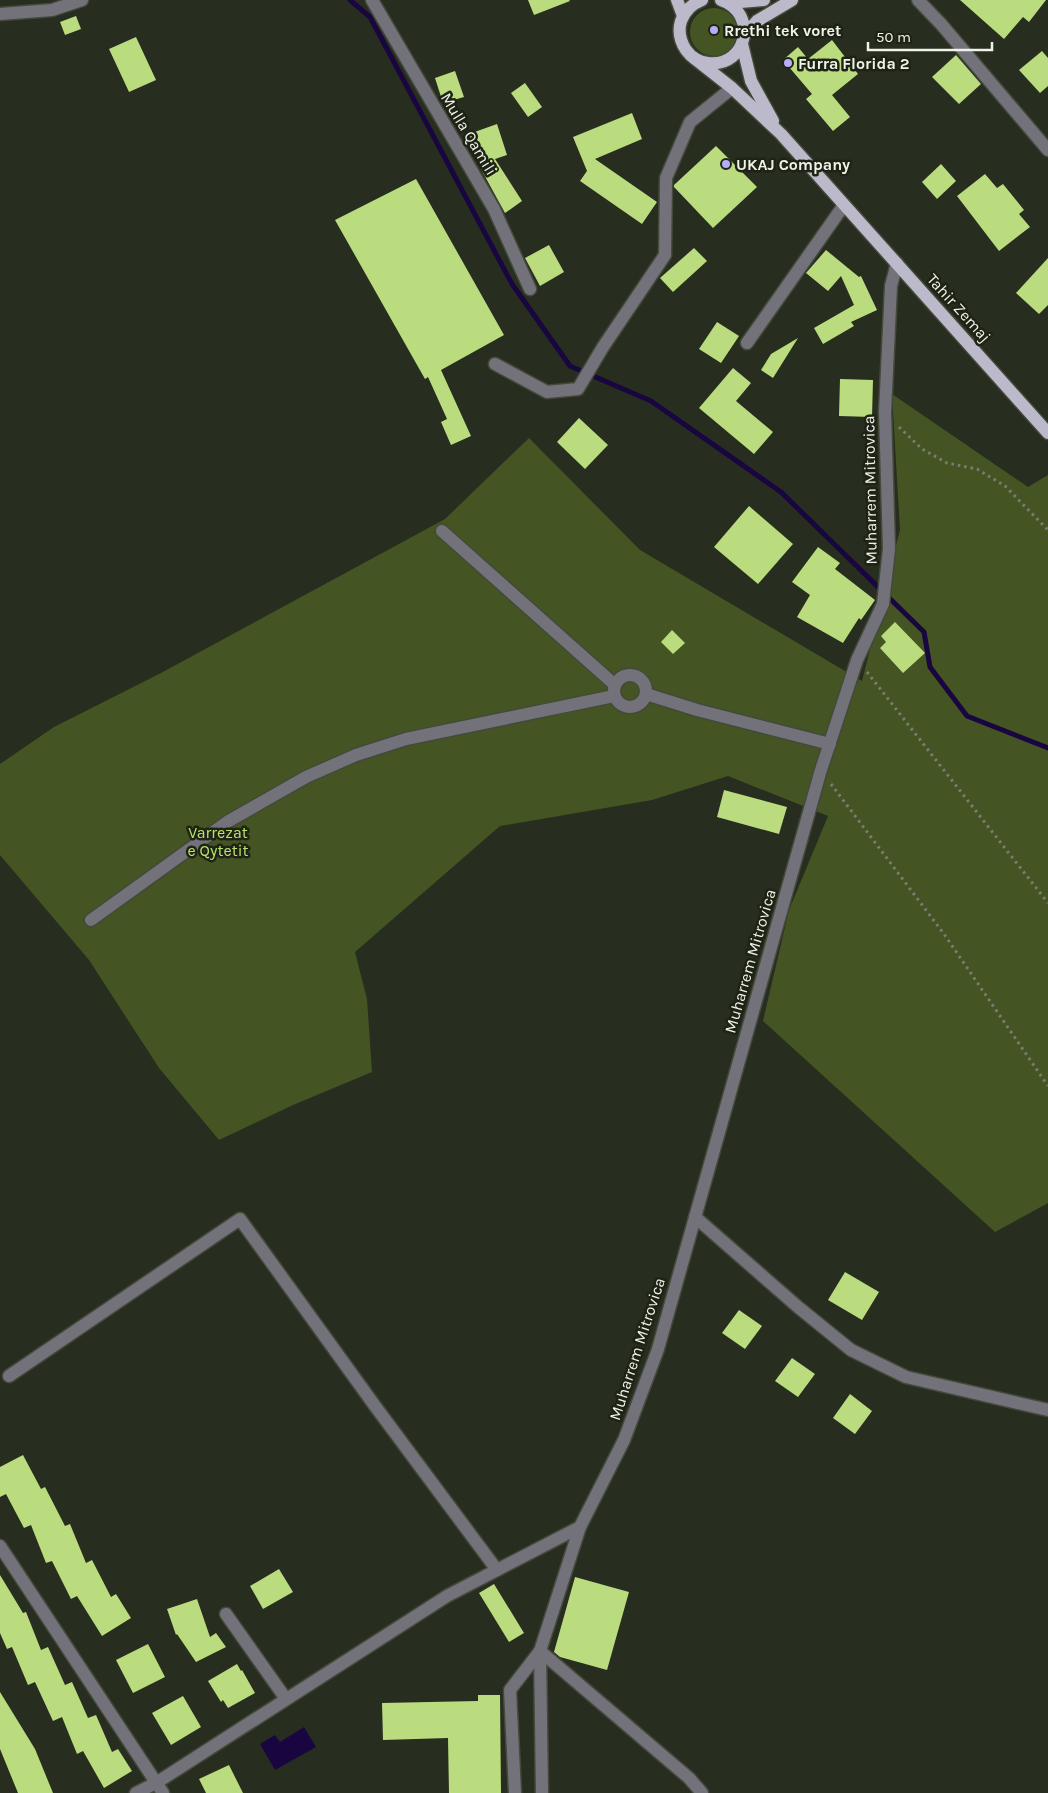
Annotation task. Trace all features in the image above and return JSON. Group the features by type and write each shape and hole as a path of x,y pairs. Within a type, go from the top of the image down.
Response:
{"main road":[{"path":"677,0 683,16"},
{"path":"683,16 688,8 702,0"},
{"path":"724,1 764,0"},
{"path":"694,58 702,62 721,62 737,52 743,39 757,21 792,0"},
{"name":"Tahir Zemaj","path":"724,1 740,14 744,24 743,39 751,82 780,134"},
{"name":"Tahir Zemaj","path":"683,16 680,34 682,44 687,52 732,88 780,134 1048,433"}],"street":[{"path":"0,14 52,10 82,0"},
{"name":"Mulla Qamili","path":"372,0 494,209 530,289"},
{"path":"918,0 941,24 1048,150"},
{"path":"495,364 547,392 578,390 603,347 665,255 666,178 690,122 732,88"},
{"path":"747,343 844,205"},
{"name":"Muharrem Mitrovica","path":"540,1651 580,1527 624,1440 654,1358 820,773 857,660 883,604 890,549 885,412 891,286 897,263"},
{"path":"91,920 227,822 306,777 356,755 406,739 614,690 622,677 632,675 644,684 646,694 641,704 631,708 620,705 614,690 442,531"},
{"path":"646,694 697,710 830,744"},
{"path":"695,1217 851,1350 906,1377 1048,1410"},
{"path":"9,1376 240,1219 375,1406 497,1570"},
{"path":"136,1793 159,1788 286,1699 447,1596 580,1527"},
{"path":"0,1546 159,1788"},
{"path":"226,1614 286,1699"},
{"path":"515,1793 510,1690 540,1651"},
{"path":"540,1651 542,1793"},
{"path":"540,1651 689,1778 702,1793"}],"path":[{"path":"885,412 922,449 947,462 977,469 1006,486 1048,530"},
{"path":"857,660 1048,903"},
{"path":"820,773 830,783 944,934 1048,1086"}],"green space":[{"path":"714,8 723,10 731,15 736,23 738,32 736,41 731,49 723,54 714,56 705,54 697,49 692,41 690,32 692,23 697,15 705,10"},
{"name":"Varrezat e Qytetit","path":"892,394 1028,487 1048,475 1048,1203 995,1232 763,1021 789,910 828,816 728,776 652,800 500,826 355,952 367,999 372,1072 293,1105 219,1140 159,1068 89,960 0,855 0,764 54,727 161,673 445,519 529,438 640,550 862,681 900,530"}],"shaded area":[{"path":"304,1727 316,1747 275,1770 260,1744 275,1735 280,1742"}],"building":[{"path":"528,0 569,0 570,1 534,15"},
{"path":"960,0 1046,0 1029,22 1023,17 1004,39"},
{"path":"76,16 81,29 65,35 60,22"},
{"path":"136,37 156,80 129,92 109,49"},
{"path":"832,40 858,74 832,95 850,117 833,131 806,99 812,94 783,60 798,47 808,59"},
{"path":"1042,51 1048,58 1048,86 1040,93 1019,70"},
{"path":"956,55 981,84 959,104 932,77"},
{"path":"455,71 464,97 443,103 435,78"},
{"path":"525,83 542,107 528,117 511,93"},
{"path":"632,113 642,139 595,159 657,202 642,224 580,181 587,171 573,137"},
{"path":"497,124 507,155 495,159 522,201 505,213 482,171 469,134"},
{"path":"716,146 757,187 713,228 674,185"},
{"path":"941,164 956,181 937,199 922,182"},
{"path":"985,174 997,188 1003,184 1024,210 1019,214 1030,227 999,251 957,196"},
{"path":"416,179 504,335 441,370 471,436 451,445 441,422 447,419 428,377 425,379 335,220"},
{"path":"549,245 564,272 540,286 525,258"},
{"path":"694,248 707,261 673,292 660,278"},
{"path":"826,250 859,277 861,276 877,310 851,322 854,326 823,344 814,328 854,305 841,276 828,291 806,273"},
{"path":"1048,258 1048,305 1039,314 1016,293"},
{"path":"717,322 739,336 721,363 699,349"},
{"path":"798,338 773,378 761,370 771,354"},
{"path":"733,368 751,383 736,401 773,432 754,454 699,408"},
{"path":"840,379 873,380 872,417 839,416"},
{"path":"579,418 608,445 585,469 557,442"},
{"path":"749,506 793,544 758,584 714,547"},
{"path":"818,547 840,563 835,569 875,600 861,620 859,618 843,643 797,617 810,595 792,582"},
{"path":"895,622 925,653 903,673 880,648 886,642 881,636"},
{"path":"672,630 685,643 673,654 661,642"},
{"path":"724,790 787,807 779,834 717,817"},
{"path":"845,1272 879,1292 862,1320 828,1300"},
{"path":"739,1310 762,1326 745,1349 722,1333"},
{"path":"792,1358 815,1374 798,1397 775,1381"},
{"path":"850,1394 872,1411 855,1434 833,1418"},
{"path":"23,1455 41,1489 45,1487 65,1526 70,1524 86,1563 92,1560 111,1597 116,1594 131,1618 102,1636 77,1596 71,1599 52,1561 46,1563 31,1525 24,1528 6,1494 0,1497 0,1467"},
{"path":"279,1569 293,1592 263,1609 250,1586"},
{"path":"0,1575 23,1613 26,1612 41,1650 48,1647 65,1685 72,1682 88,1718 96,1715 112,1752 118,1749 132,1771 104,1788 83,1751 77,1754 62,1717 53,1721 35,1682 28,1685 12,1647 7,1649 0,1633"},
{"path":"575,1577 629,1592 607,1670 560,1657 554,1652"},
{"path":"494,1584 524,1633 509,1642 479,1593"},
{"path":"197,1599 210,1637 216,1633 226,1647 196,1662 176,1635 167,1609"},
{"path":"148,1644 165,1677 133,1693 116,1660"},
{"path":"237,1664 255,1693 228,1708 223,1700 221,1702 208,1681"},
{"path":"0,1692 35,1749 53,1793 18,1793 0,1749"},
{"path":"478,1695 500,1695 501,1793 449,1793 448,1738 383,1740 382,1703 478,1701"},
{"path":"183,1696 201,1727 171,1745 152,1713"},
{"path":"229,1765 243,1793 206,1793 199,1779"}],"waterway":[{"path":"350,0 370,17 512,284 570,366 651,401 781,492 924,632 930,667 967,716 1048,748"}],"place":[{"name":"Rrethi tek voret","path":"714,30"},
{"name":"Furra Florida 2","path":"788,63"},
{"name":"UKAJ Company","path":"726,164"}]}
